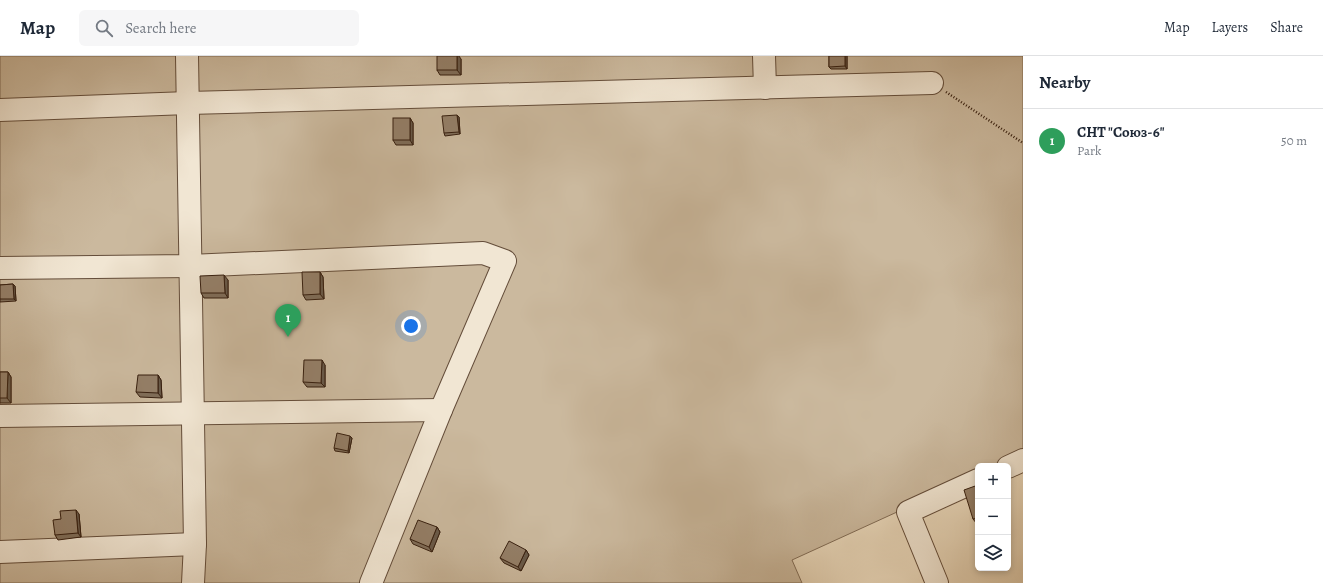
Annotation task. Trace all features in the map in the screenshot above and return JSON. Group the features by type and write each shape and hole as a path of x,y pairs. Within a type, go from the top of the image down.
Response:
{"street":[{"path":"187,56 195,544 193,583"},
{"path":"764,56 765,88"},
{"path":"0,110 188,103 932,83"},
{"path":"0,268 190,266 483,253 505,261 441,410 371,583"},
{"path":"0,416 192,412 441,410"},
{"path":"1011,466 1023,460"},
{"path":"937,583 908,512 975,481"},
{"path":"0,552 195,544"}],"path":[{"path":"932,83 1023,143"}],"shaded area":[{"path":"0,56 1023,56 1023,455 1006,463 975,463 975,476 792,560 802,583 0,583"}],"building":[{"path":"437,56 457,56 457,70 437,70"},
{"path":"829,56 845,56 845,66 829,67"},
{"path":"457,115 459,132 444,133 442,116"},
{"path":"393,118 410,118 410,140 393,140"},
{"path":"302,272 320,272 320,294 303,295"},
{"path":"224,275 225,293 201,293 200,276"},
{"path":"13,284 14,299 0,299 0,285"},
{"path":"304,360 322,360 321,383 303,382"},
{"path":"0,372 8,372 7,398 0,398"},
{"path":"138,375 158,375 158,393 136,392"},
{"path":"337,433 350,436 348,451 334,448"},
{"path":"975,486 975,519 973,519 964,490"},
{"path":"76,510 78,533 55,535 53,520 61,519 60,511"},
{"path":"418,520 437,527 429,547 410,539"},
{"path":"509,541 526,550 518,567 500,558"}],"place":[{"name":"СНТ \"Союз-6\"","path":"288,337"}]}
